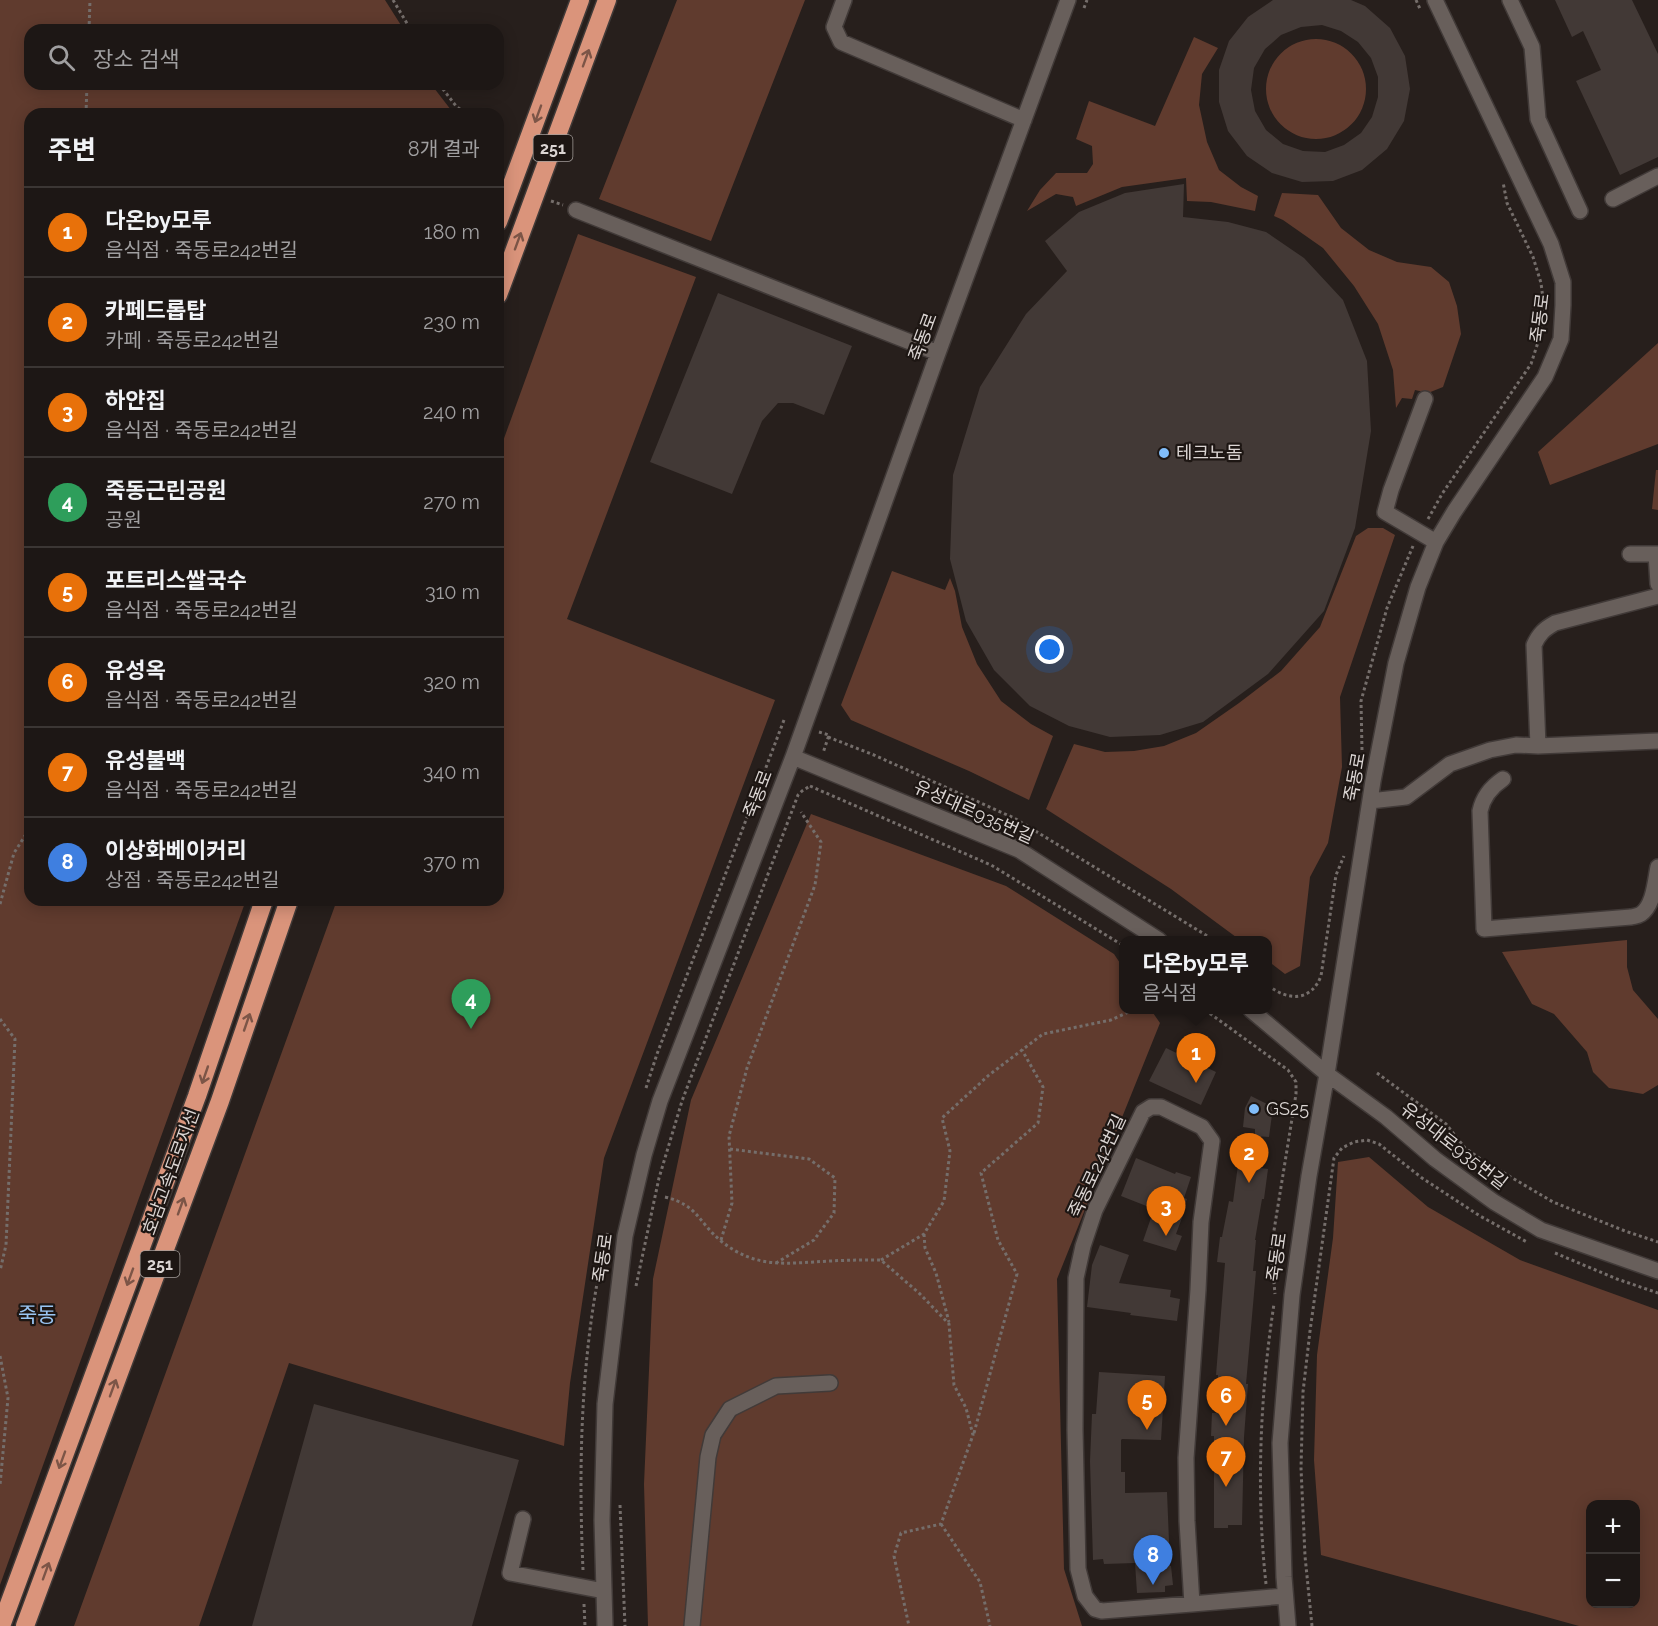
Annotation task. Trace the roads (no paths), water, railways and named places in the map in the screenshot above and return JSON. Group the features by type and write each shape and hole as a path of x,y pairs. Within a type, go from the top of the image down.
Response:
{"highway":[{"name":"251","path":"504,206 580,0"},
{"name":"251","path":"504,280 607,0"},
{"name":"호남고속도로지선","path":"1,1626 197,1096 262,906"},
{"name":"호남고속도로지선","path":"25,1626 220,1101 287,906"}],"street":[{"path":"844,0 834,27 841,42 1024,120"},
{"name":"죽동로","path":"605,1626 602,1520 605,1404 626,1236 660,1101 793,758 938,353 1068,0"},
{"name":"죽동로","path":"1288,1626 1280,1443 1292,1295 1370,801 1396,663 1419,586 1436,542 1545,377 1560,339 1563,282 1551,244 1435,0"},
{"path":"1510,0 1532,47 1538,119 1580,211"},
{"path":"1613,199 1658,176"},
{"path":"576,210 938,353"},
{"path":"1425,399 1385,512 1436,542"},
{"path":"1630,554 1657,554 1658,584"},
{"path":"1538,746 1534,645 1544,628 1555,623 1658,596"},
{"path":"1370,801 1406,797 1450,764 1490,750 1516,745 1658,741"},
{"name":"유성대로935번길","path":"793,758 1019,850 1154,936"},
{"path":"1503,779 1489,791 1482,801 1480,811 1484,929 1631,917 1641,914 1652,898 1658,867"},
{"name":"유성대로935번길","path":"1256,1014 1327,1074 1494,1202 1541,1230 1658,1271"},
{"name":"죽동로242번길","path":"1192,1604 1186,1458 1201,1222 1212,1141 1202,1127 1161,1107 1151,1107 1143,1112 1095,1210 1083,1246 1076,1278 1075,1430 1078,1569 1085,1596 1095,1609 1102,1611 1192,1604 1285,1596"},
{"path":"692,1626 708,1457 713,1435 730,1408 776,1386 830,1383"},
{"path":"523,1519 510,1573 604,1592"}],"place":[{"name":"테크노돔","path":"1164,453"},
{"name":"죽동근린공원","path":"471,1029"},
{"name":"다온by모루","path":"1196,1083"},
{"name":"GS25","path":"1254,1109"},
{"name":"카페드롭탑","path":"1249,1183"},
{"name":"하얀집","path":"1166,1236"},
{"name":"유성옥","path":"1226,1426"},
{"name":"포트리스쌀국수","path":"1147,1430"},
{"name":"유성불백","path":"1226,1487"},
{"name":"이상화베이커리","path":"1153,1585"}],"district":[{"name":"죽동","path":"37,1315"}]}
